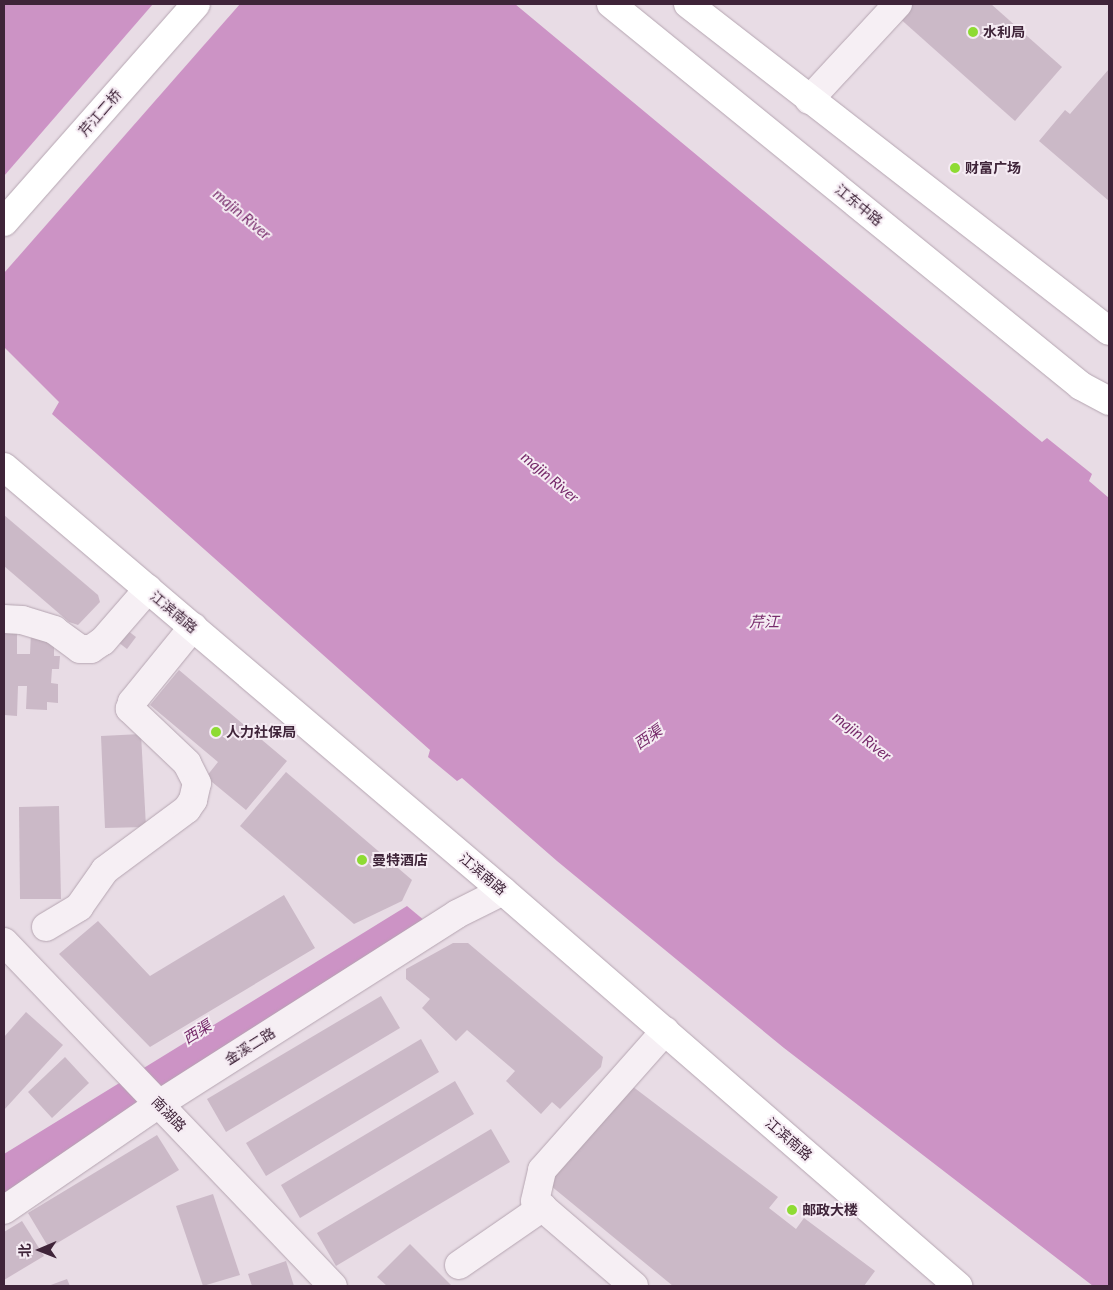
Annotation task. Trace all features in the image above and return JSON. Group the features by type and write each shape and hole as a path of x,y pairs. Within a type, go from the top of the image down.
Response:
{"main road":[{"name":"芹江二桥","path":"4,222 196,4"},
{"name":"江东中路","path":"611,4 1080,386 1109,401"},
{"path":"688,4 809,100 1109,331"},
{"name":"江滨南路","path":"4,467 503,891 958,1286"}],"street":[{"path":"809,100 898,4"},
{"path":"4,619 22,620 54,630 80,649 91,649 104,641 148,589"},
{"path":"46,927 79,907 105,870 187,809 194,800 197,783 187,763 130,709 132,702 193,627"},
{"name":"金溪二路","path":"4,1210 159,1104 457,914 503,891"},
{"name":"南湖路","path":"4,942 333,1286"},
{"path":"634,1286 535,1200 542,1170 665,1031"},
{"path":"460,1265 542,1207"}],"water":[{"name":"芹江","path":"4,4 515,4 1042,442 1047,438 1092,474 1089,481 1109,498 1109,1286 1093,1286 784,1048 557,861 462,778 457,781 428,757 430,750 52,414 59,402 4,347"},
{"path":"407,906 425,921 4,1195 4,1154"}],"pier":[{"path":"153,4 240,4 4,273 4,176"}],"building":[{"path":"908,4 991,4 1062,67 1015,121 897,16"},
{"path":"1109,69 1109,201 1039,141 1065,110 1070,114"},
{"path":"4,515 98,595 100,602 78,625 69,622 4,566"},
{"path":"4,625 17,632 17,654 30,654 31,632 54,639 54,656 60,656 59,669 52,669 51,683 58,684 58,703 47,702 47,710 26,709 27,686 18,686 17,716 4,715"},
{"path":"123,627 136,637 127,649 114,639"},
{"path":"179,670 287,761 246,810 206,777 218,762 150,705"},
{"path":"141,734 146,827 105,828 101,736"},
{"path":"286,772 412,880 402,901 354,924 240,826"},
{"path":"59,806 61,899 20,899 19,807"},
{"path":"284,895 315,948 150,1047 59,954 98,921 150,976"},
{"path":"453,943 468,943 603,1057 601,1067 560,1109 552,1102 541,1114 506,1081 515,1071 467,1030 456,1041 422,1008 430,999 406,979 406,969"},
{"path":"381,996 400,1028 226,1132 207,1099"},
{"path":"26,1012 63,1045 4,1110 4,1037"},
{"path":"421,1039 439,1072 266,1176 246,1143"},
{"path":"65,1057 89,1083 52,1118 28,1092"},
{"path":"455,1081 474,1114 300,1218 281,1185"},
{"path":"628,1083 778,1197 769,1208 796,1229 804,1218 875,1271 864,1286 673,1286 545,1181"},
{"path":"491,1129 510,1162 336,1266 317,1233"},
{"path":"157,1135 179,1170 49,1248 28,1213"},
{"path":"213,1194 240,1275 203,1286 176,1206"},
{"path":"22,1221 44,1256 4,1280 4,1232"},
{"path":"410,1244 452,1286 387,1286 377,1277"},
{"path":"286,1261 294,1286 252,1286 248,1274"},
{"path":"67,1279 70,1286 48,1286"}],"place":[{"name":"水利局","path":"973,32"},
{"name":"财富广场","path":"955,168"},
{"name":"人力社保局","path":"216,732"},
{"name":"曼特酒店","path":"362,860"},
{"name":"邮政大楼","path":"792,1210"}],"water label":[{"name":"majin River","path":"242,214"},
{"name":"majin River","path":"550,477"},
{"name":"majin River","path":"862,736"},
{"name":"西渠","path":"648,737"},
{"name":"西渠","path":"197,1032"}]}
